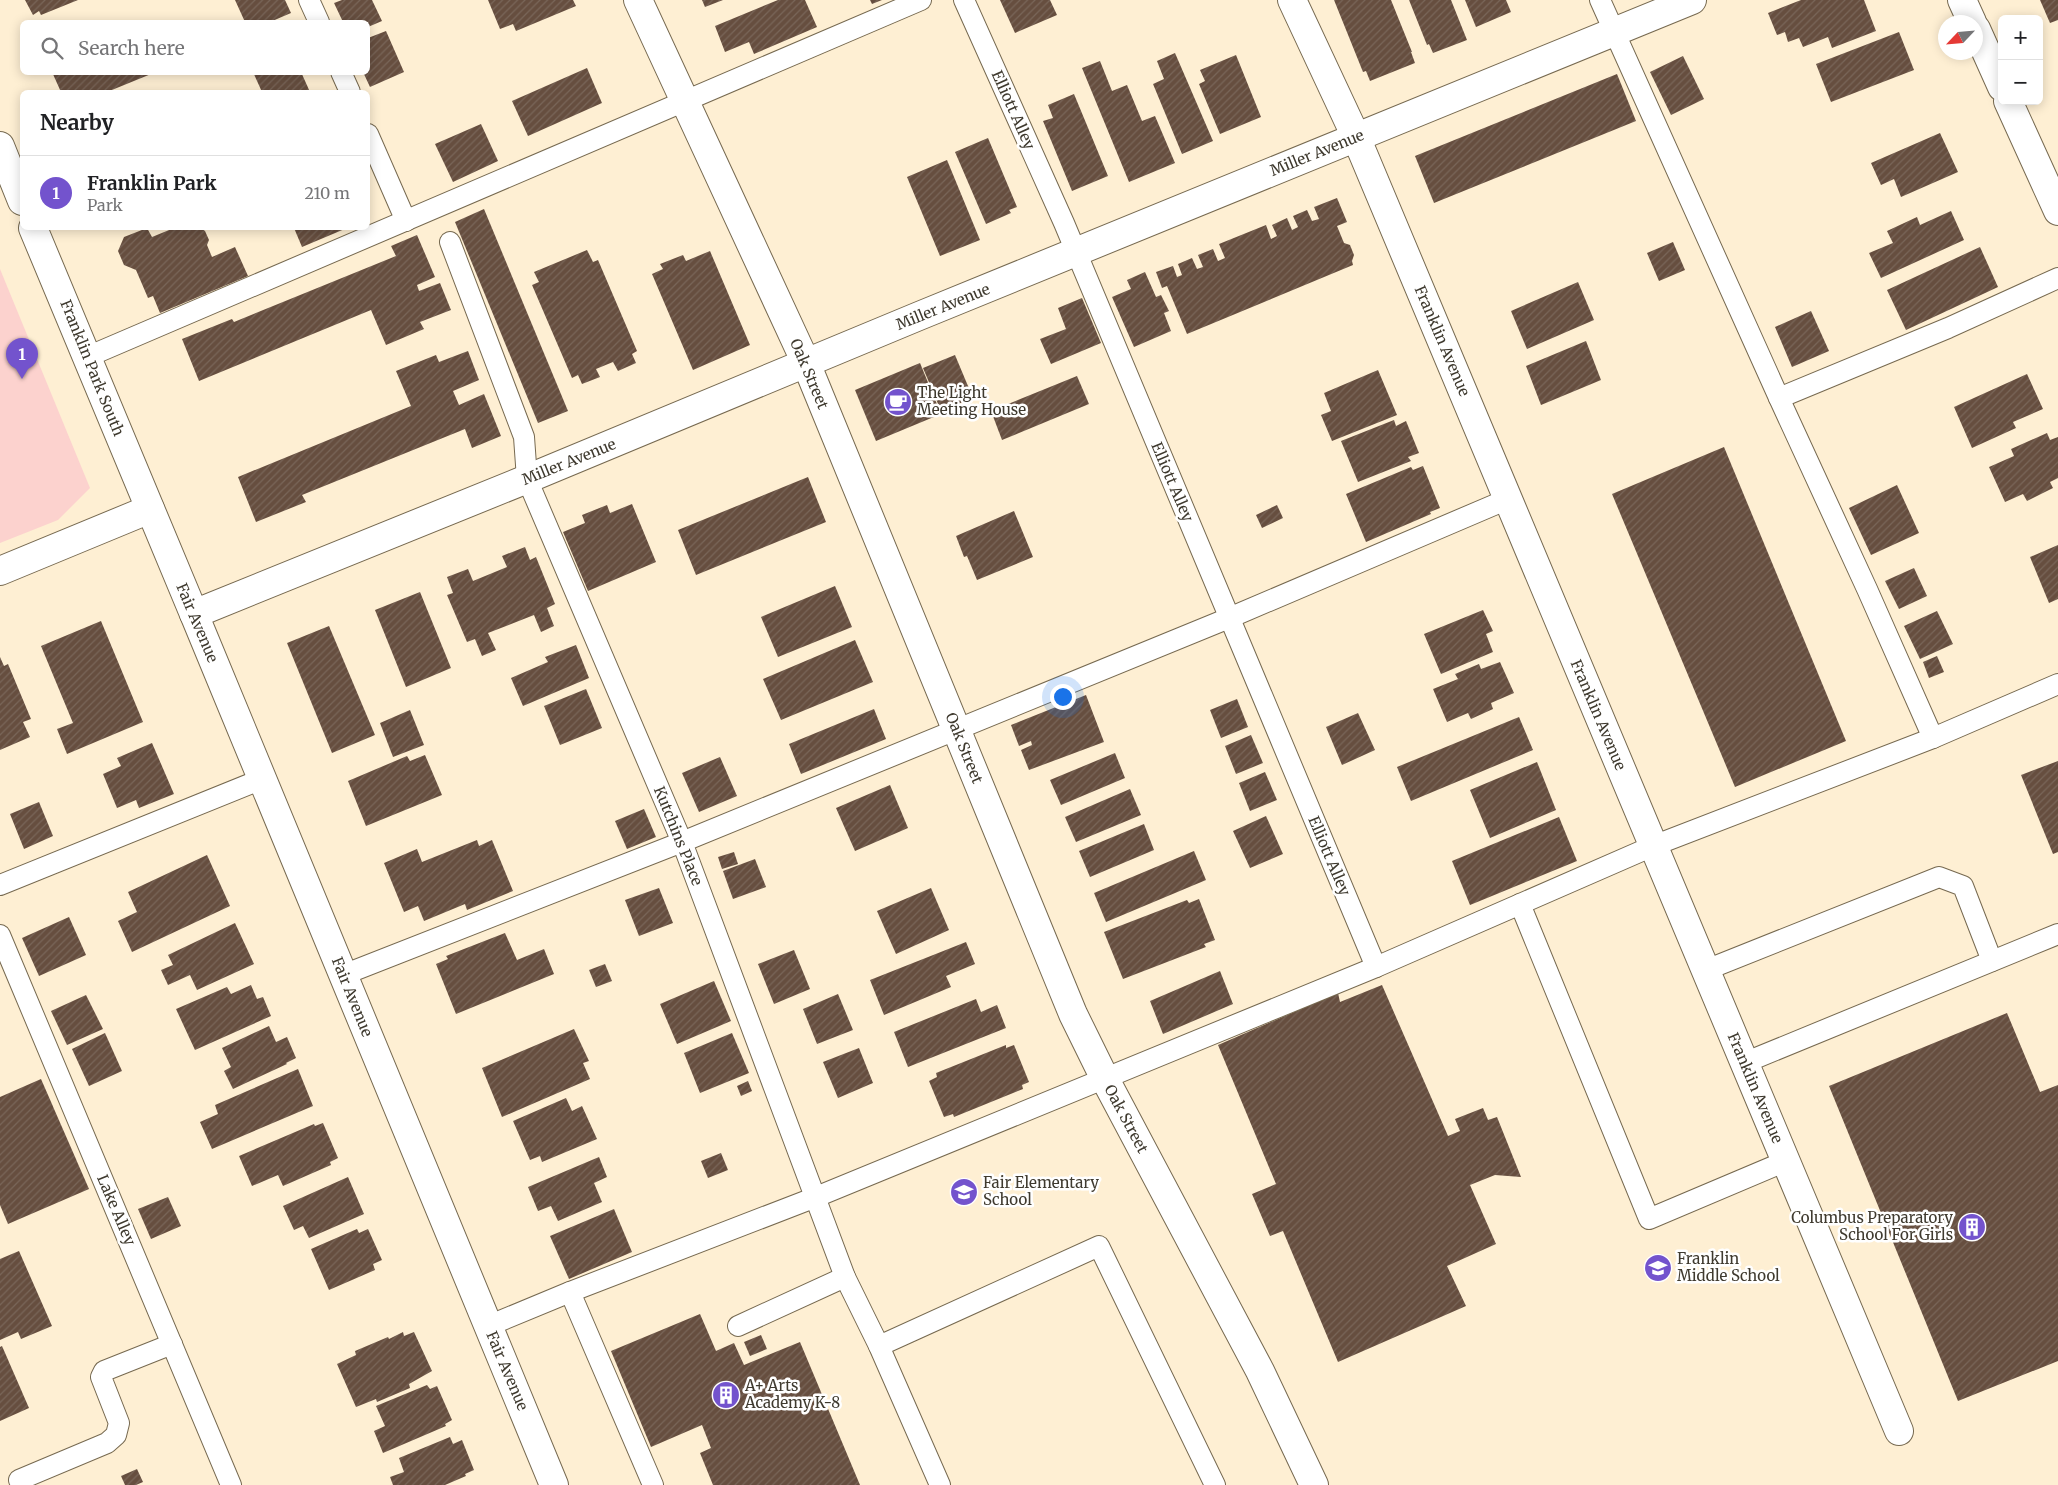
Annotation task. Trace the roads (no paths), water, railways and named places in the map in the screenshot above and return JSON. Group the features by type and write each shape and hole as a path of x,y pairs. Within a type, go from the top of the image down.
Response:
{"street":[{"name":"Oak Street","path":"638,0 806,363 1073,1014 1104,1079 1260,1371 1314,1485"},
{"name":"Franklin Avenue","path":"1292,0 1356,137 1899,1431"},
{"name":"Miller Avenue","path":"194,614 1692,0"},
{"path":"1962,0 1969,15"},
{"path":"1983,45 1998,78"},
{"path":"2010,105 2050,170 2058,211"},
{"path":"0,146 20,196"},
{"name":"Franklin Park South","path":"35,230 150,509"},
{"path":"0,571 150,509"},
{"name":"Fair Avenue","path":"150,509 554,1485"}],"lane":[{"path":"309,0 318,20"},
{"path":"87,357 921,0"},
{"name":"Elliott Alley","path":"964,0 1077,252 1376,967"},
{"path":"1600,0 1779,398 1868,589 1933,738"},
{"path":"342,75 349,90"},
{"path":"370,139 406,221"},
{"name":"Kutchins Place","path":"450,242 524,437 527,479 682,842 845,1276 879,1346 940,1485"},
{"path":"1779,398 1948,328 2058,278"},
{"path":"343,975 682,842 1229,618 1508,499"},
{"path":"488,1326 570,1292 816,1197 1376,967 1654,846 1933,738 2058,684"},
{"path":"0,885 262,779"},
{"path":"1706,970 1938,877 1963,886 1992,961"},
{"path":"1520,904 1649,1219 1786,1161"},
{"path":"1744,1063 2058,934"},
{"name":"Lake Alley","path":"0,935 231,1485"},
{"path":"879,1346 1099,1246 1215,1485"},
{"path":"738,1326 845,1276"},
{"path":"570,1292 653,1485"},
{"path":"19,1480 107,1443 116,1435 118,1422 101,1377 104,1371 172,1344"}],"place":[{"name":"Franklin Park","path":"22,379"},
{"name":"The Light Meeting House","path":"898,402"},
{"name":"Fair Elementary School","path":"964,1192"},
{"name":"Columbus Preparatory School For Girls","path":"1972,1227"},
{"name":"Franklin Middle School","path":"1658,1268"},
{"name":"A+ Arts Academy K-8","path":"726,1395"}]}
